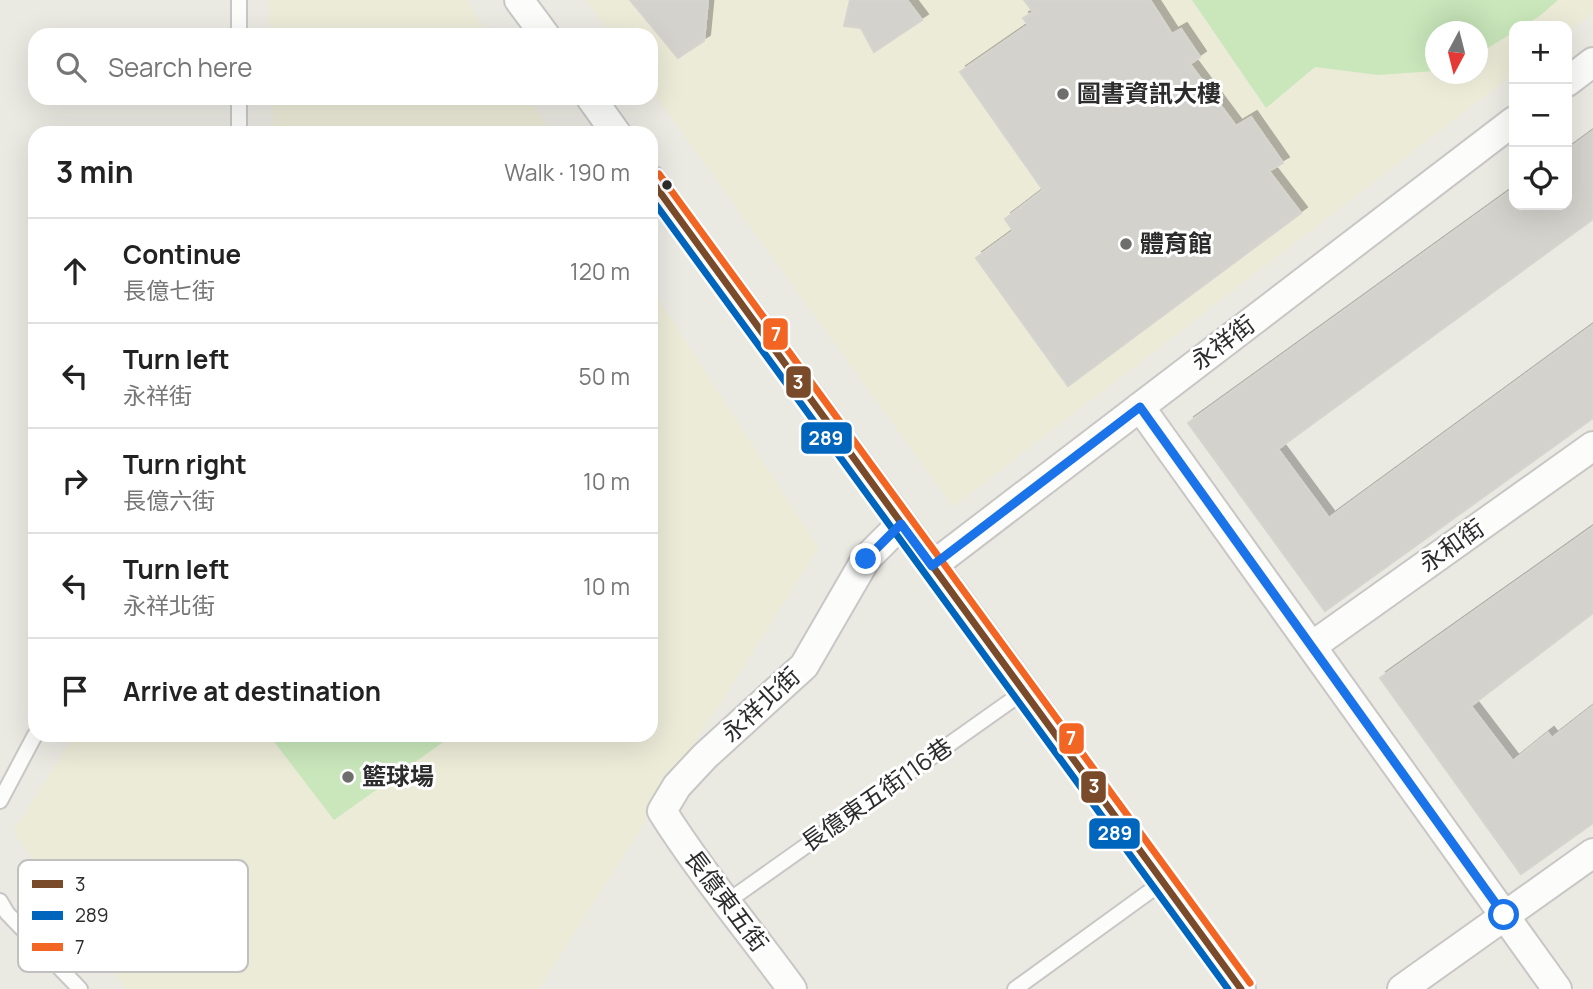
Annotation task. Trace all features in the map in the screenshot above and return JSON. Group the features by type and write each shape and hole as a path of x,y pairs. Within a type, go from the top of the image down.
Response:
{"street":[{"path":"519,0 540,28"},
{"path":"1572,78 1593,62"},
{"path":"596,105 611,126"},
{"name":"永祥街","path":"932,566 1509,125"},
{"path":"658,190 901,524 1026,690 1241,989"},
{"path":"1140,407 1557,989"},
{"name":"永和街","path":"1312,646 1593,446"},
{"name":"永祥北街","path":"662,811 677,786 705,756 804,666 866,559 901,524"},
{"name":"長億東五街","path":"662,811 687,850 729,901 792,989"},
{"path":"1402,989 1593,853"}],"lane":[{"path":"239,0 239,28"},
{"path":"239,105 239,126"},
{"name":"長億東五街116巷","path":"729,901 1026,690"},
{"path":"0,801 31,742"},
{"path":"1015,989 1164,881"},
{"path":"0,901 18,924"},
{"path":"64,972 80,989"}],"shaded area":[{"path":"269,0 466,0 484,28 270,28"},
{"path":"586,0 1593,0 1593,13 1572,29 1572,21 1509,21 1509,78 953,507 658,100 658,28 606,28"},
{"path":"272,105 534,105 547,126 274,126"},
{"path":"658,298 819,548 539,989 125,989 113,972 248,972 248,860 33,860 13,832 70,742 658,742"}],"green space":[{"path":"1192,0 1558,0 1532,21 1509,21 1509,35 1488,48 1488,21 1425,21 1425,72 1378,75 1315,67 1266,108"},
{"name":"籃球場","path":"274,742 443,742 334,820"}],"building":[{"path":"630,0 708,0 704,41 678,58 658,34 658,28 653,28"},
{"path":"850,0 907,0 922,20 874,52 861,28 844,26"},
{"name":"體育館","path":"1024,0 1150,0 1172,34 1181,29 1200,57 1190,64 1236,126 1251,117 1283,163 1269,171 1301,213 1068,386 976,258 1013,231 1005,219 1043,190 960,72 1028,25 1023,18 1033,12"},
{"path":"1593,131 1593,219 1278,449 1329,518 1593,325 1593,418 1325,611 1188,423 1509,192 1509,210 1572,210 1572,146"},
{"path":"1593,527 1593,613 1471,706 1513,761 1548,733 1552,738 1593,706 1593,823 1521,874 1380,678"}],"transit line":[{"name":"7","path":"659,174 1250,983"},
{"name":"3","path":"658,190 1241,989"},
{"name":"289","path":"658,208 1228,989"}],"place":[{"name":"圖書資訊大樓","path":"1063,94"},
{"name":"體育館","path":"1126,244"},
{"name":"籃球場","path":"348,777"}],"route":[{"path":"866,559 901,524 932,566 1140,407 1504,915"}]}
